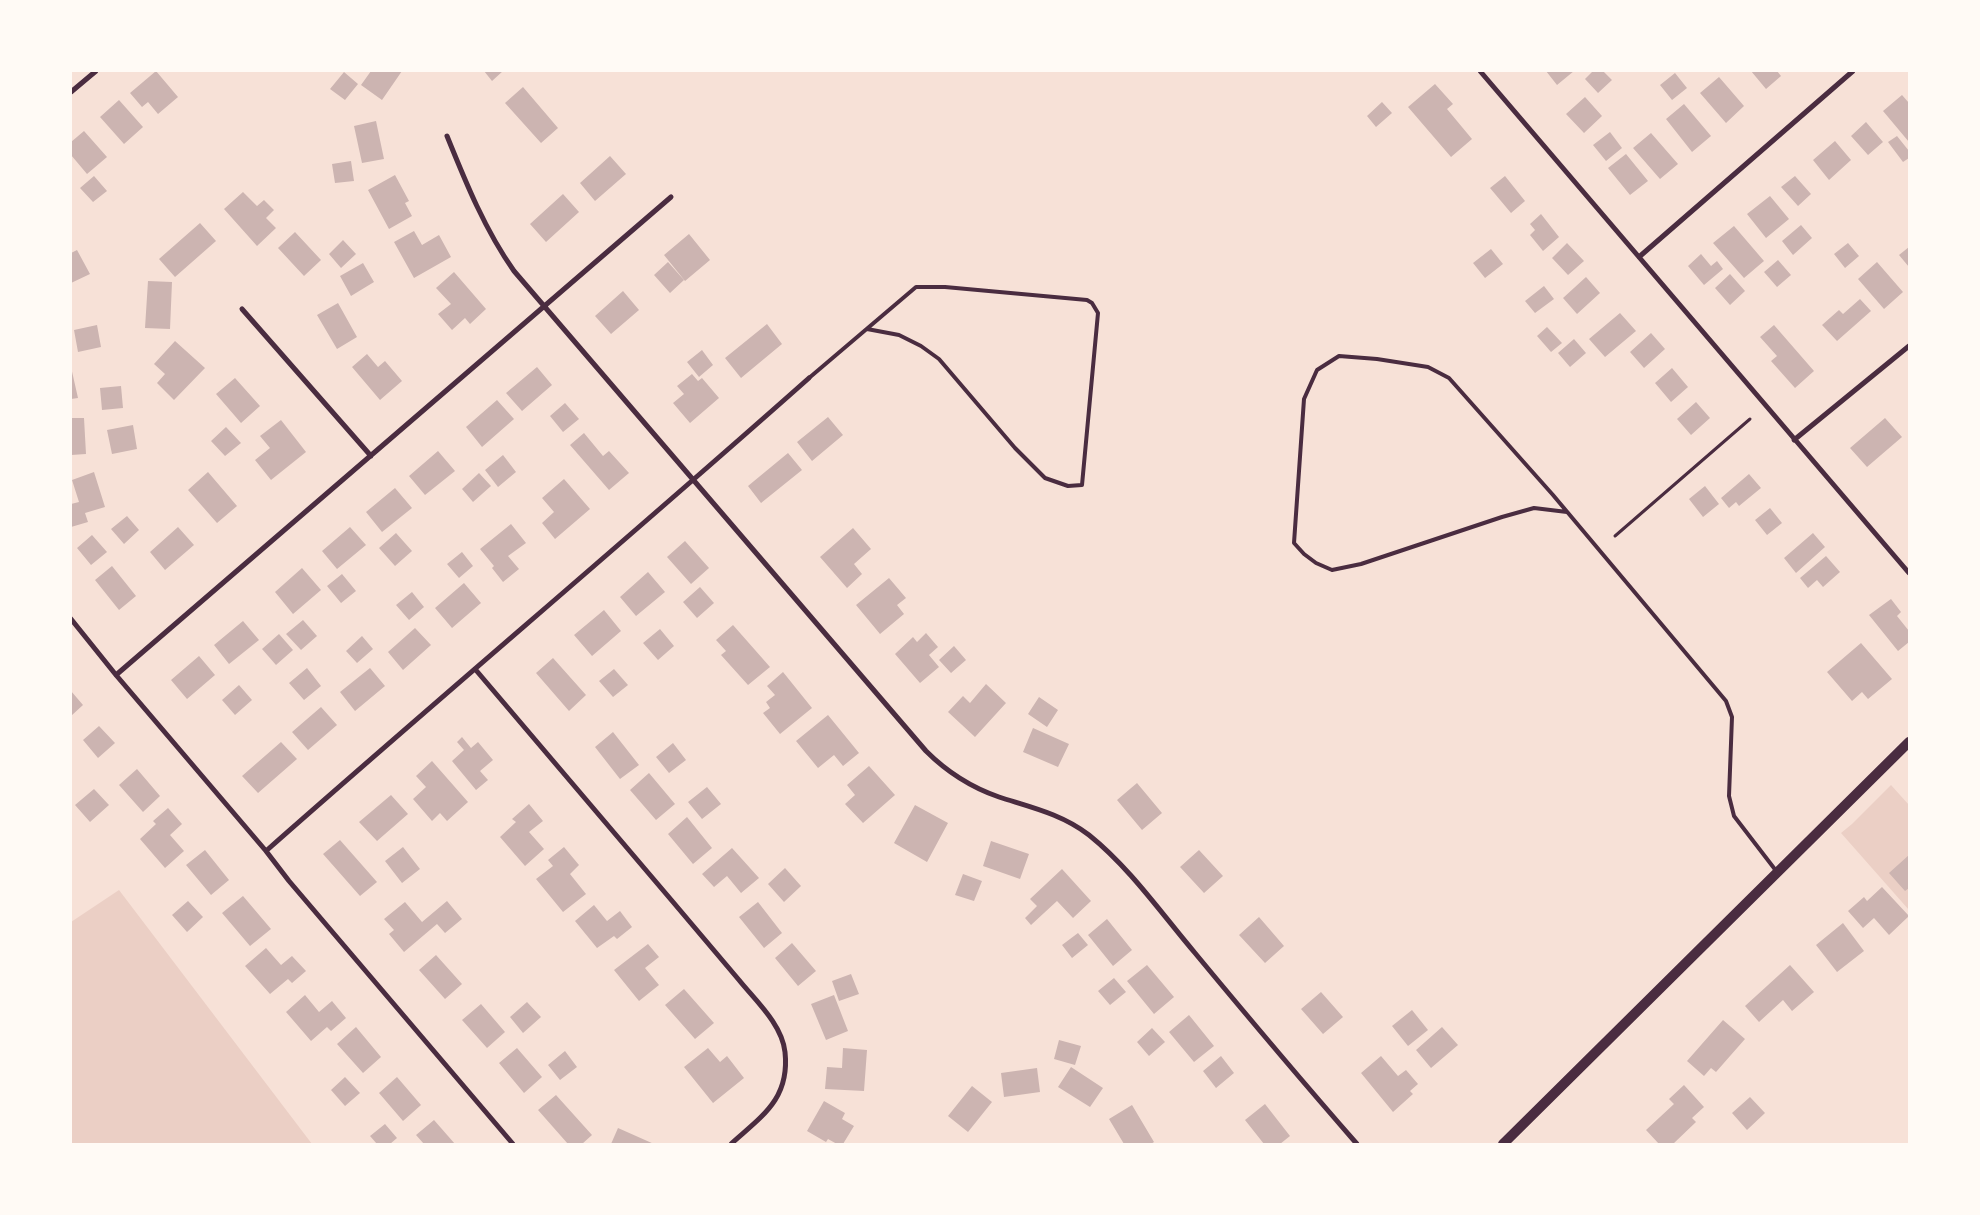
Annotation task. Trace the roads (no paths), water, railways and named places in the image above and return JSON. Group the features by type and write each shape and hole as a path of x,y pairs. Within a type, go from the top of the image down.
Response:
{"main road":[{"path":"1503,1144 1909,742"}],"street":[{"path":"1480,71 1909,573"},
{"path":"1639,257 1853,71"},
{"path":"71,92 95,72"},
{"path":"447,136 478,211 502,255 514,271 613,389 694,480 919,744 940,765 958,778 977,788 1043,810 1087,834 1106,850 1159,909 1356,1144"},
{"path":"116,675 671,197"},
{"path":"242,309 372,456"},
{"path":"1794,440 1909,346"},
{"path":"266,851 809,378"},
{"path":"71,619 116,675 266,851 289,881 512,1144"},
{"path":"475,669 715,951 770,1019 782,1040 785,1051 785,1072 782,1090 765,1114 731,1144"}],"lane":[{"path":"809,378 916,287 945,287 1088,300 1098,313 1082,485 1068,486 1045,478 1015,448 933,354 899,335 867,329"},
{"path":"1567,512 1534,508 1361,564 1332,570 1316,563 1294,543 1304,399 1317,370 1339,356 1377,359 1428,367 1449,378 1567,512 1726,701 1732,716 1729,796 1734,816 1778,872"}]}
